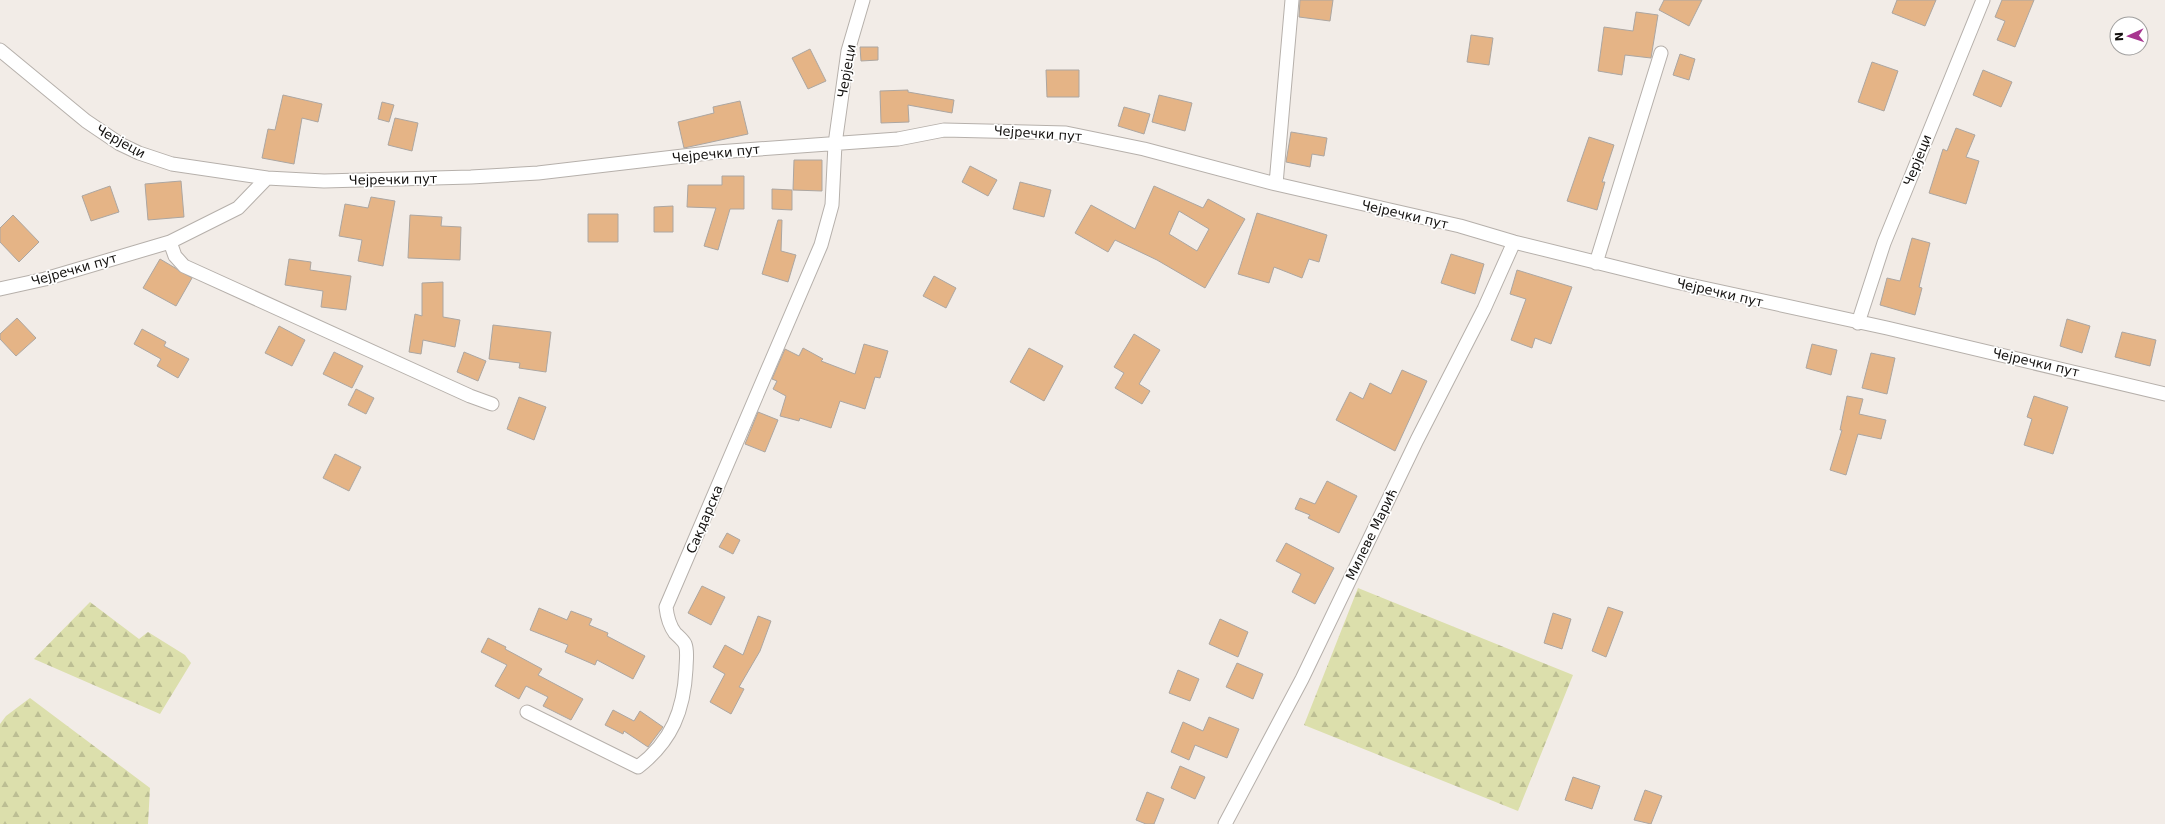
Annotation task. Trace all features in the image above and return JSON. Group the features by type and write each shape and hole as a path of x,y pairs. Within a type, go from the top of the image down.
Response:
{"street":[{"name":"Черјеци","path":"835,144 848,51 863,0"},
{"path":"1276,184 1292,0"},
{"name":"Черјеци","path":"1858,323 1884,244 1983,0"},
{"name":"Черјеци","path":"0,50 86,121 133,150 172,164 267,178"},
{"path":"1596,263 1661,53"},
{"name":"Чејречки пут","path":"0,289 45,279 170,242 238,208 267,178 324,181 470,177 538,172 717,152 898,139 944,130 1066,133 1144,149 1276,184 1460,226 1514,242 1596,263 2165,394"},
{"name":"Сакдарска","path":"527,712 638,766 657,750 668,735 678,716 685,694 687,654 686,645 674,631 666,607 821,245 832,205 835,144"},
{"path":"170,242 175,256 184,266 470,396 492,404"},
{"name":"Милеве Мaрић","path":"1225,824 1302,679 1417,440 1484,309 1514,242"}],"green space":[{"path":"1358,588 1573,675 1518,811 1304,725"},
{"path":"90,602 139,639 148,632 185,655 191,663 160,714 34,659"},
{"path":"30,698 150,788 148,824 0,824 0,724 6,716"}],"building":[{"path":"1300,0 1333,0 1330,21 1299,17"},
{"path":"1664,0 1702,0 1689,26 1659,10"},
{"path":"1897,0 1936,0 1925,26 1892,13"},
{"path":"2002,0 2034,0 2015,47 1997,40 2005,21 1995,17"},
{"path":"1636,12 1658,15 1651,58 1625,55 1622,75 1598,71 1604,27 1633,31"},
{"path":"1471,35 1493,38 1489,65 1467,62"},
{"path":"860,47 878,47 878,60 861,61"},
{"path":"810,49 826,81 808,89 792,58"},
{"path":"1680,54 1695,59 1689,80 1673,75"},
{"path":"1872,62 1898,71 1884,111 1858,102"},
{"path":"1046,70 1079,70 1079,97 1047,97"},
{"path":"1983,70 2012,82 2001,107 1973,95"},
{"path":"908,90 908,92 954,100 952,113 908,105 909,122 881,123 880,91"},
{"path":"283,95 322,104 318,122 302,118 294,164 262,158 268,129 275,130"},
{"path":"1159,95 1192,103 1185,131 1152,122"},
{"path":"740,101 748,134 684,148 678,122 714,113 713,107"},
{"path":"382,102 394,105 389,122 378,119"},
{"path":"1124,107 1150,114 1144,134 1118,126"},
{"path":"395,118 418,123 412,151 388,145"},
{"path":"1956,128 1975,135 1966,157 1979,161 1966,204 1929,193 1943,149 1947,151"},
{"path":"1291,132 1327,138 1324,156 1312,154 1310,167 1286,162"},
{"path":"1589,137 1614,145 1602,182 1605,182 1597,210 1567,201"},
{"path":"794,160 822,160 822,191 793,190"},
{"path":"970,166 997,180 988,196 962,182"},
{"path":"722,176 744,176 744,209 730,209 718,250 704,246 716,208 687,207 688,185 722,185"},
{"path":"181,181 184,217 148,220 145,184"},
{"path":"1020,182 1051,190 1044,217 1013,209"},
{"path":"110,186 119,212 91,221 82,196"},
{"path":"1154,186 1203,208 1208,199 1245,219 1205,288 1157,260 1115,240 1108,252 1075,233 1091,205 1135,229","holes":["1179,211 1209,229 1197,251 1169,234"]},
{"path":"772,189 792,190 792,210 772,209"},
{"path":"371,197 395,201 383,266 358,261 362,240 339,236 345,204 368,208"},
{"path":"673,206 673,232 654,232 654,207"},
{"path":"1257,213 1327,235 1319,262 1309,259 1302,278 1274,267 1269,283 1238,274"},
{"path":"588,214 618,214 618,242 588,242"},
{"path":"13,215 39,242 19,262 0,242 0,228"},
{"path":"410,215 442,217 441,226 461,227 460,260 408,258"},
{"path":"778,220 782,220 781,251 796,255 788,282 762,274"},
{"path":"1912,238 1930,243 1919,287 1922,288 1915,315 1880,305 1887,278 1900,281"},
{"path":"1451,254 1484,264 1475,294 1441,283"},
{"path":"160,259 192,278 176,306 143,288"},
{"path":"289,259 311,262 310,270 351,276 346,310 321,307 323,291 285,285"},
{"path":"1517,270 1572,287 1551,344 1535,338 1532,348 1511,340 1526,299 1510,294"},
{"path":"934,276 956,288 946,308 923,296"},
{"path":"443,282 443,317 460,320 455,347 423,340 421,354 409,352 415,314 422,316 422,283"},
{"path":"17,318 36,338 16,356 0,339 0,334"},
{"path":"2067,319 2090,326 2082,353 2060,346"},
{"path":"493,325 551,332 546,372 519,368 520,363 489,359"},
{"path":"279,326 305,340 292,366 265,353"},
{"path":"142,329 166,342 164,346 189,359 178,378 157,366 161,359 134,344"},
{"path":"2122,332 2156,340 2150,366 2115,357"},
{"path":"1134,334 1160,350 1139,384 1150,391 1142,404 1115,388 1124,373 1114,367"},
{"path":"864,344 888,351 880,378 875,377 865,409 840,401 831,428 800,418 799,421 780,416 786,396 773,389 777,381 772,379 785,349 799,356 803,348 823,359 821,361 855,374"},
{"path":"1812,344 1837,350 1831,375 1806,368"},
{"path":"1029,348 1063,366 1044,401 1010,382"},
{"path":"334,352 363,366 352,388 323,374"},
{"path":"464,352 486,361 478,381 457,372"},
{"path":"1871,353 1895,358 1887,394 1862,388"},
{"path":"1402,370 1427,381 1395,451 1336,420 1350,392 1363,399 1370,383 1391,394"},
{"path":"356,389 374,398 366,414 348,405"},
{"path":"1847,396 1863,399 1859,414 1886,420 1881,439 1858,434 1846,475 1830,470 1842,430 1840,430"},
{"path":"2034,396 2068,407 2053,454 2024,445 2032,419 2027,417"},
{"path":"519,397 546,407 534,440 507,429"},
{"path":"758,412 778,420 765,452 745,444"},
{"path":"335,454 361,467 349,491 323,478"},
{"path":"1327,481 1357,496 1339,533 1308,518 1310,515 1295,509 1300,498 1315,504"},
{"path":"727,533 740,540 733,554 719,547"},
{"path":"1286,543 1334,568 1315,604 1292,592 1301,574 1276,561"},
{"path":"702,586 725,597 711,625 688,613"},
{"path":"1608,607 1623,612 1606,657 1592,651"},
{"path":"539,608 567,620 571,611 592,619 589,625 608,633 607,636 645,656 633,679 597,660 595,665 565,652 568,645 530,630"},
{"path":"1553,613 1571,619 1562,649 1544,643"},
{"path":"758,616 771,621 760,651 739,687 744,689 731,714 710,702 725,674 713,667 725,645 743,655"},
{"path":"1220,619 1248,632 1238,657 1209,644"},
{"path":"488,638 542,669 538,675 583,699 571,720 543,706 548,697 526,686 519,699 495,686 507,665 481,652"},
{"path":"1237,663 1263,674 1253,699 1226,687"},
{"path":"1178,670 1199,679 1190,701 1169,693"},
{"path":"613,710 634,721 640,711 663,727 648,747 624,731 623,734 605,725"},
{"path":"1209,717 1239,729 1227,758 1195,745 1189,760 1171,752 1183,722 1203,731"},
{"path":"1180,766 1205,777 1195,799 1171,788"},
{"path":"1573,777 1600,786 1592,809 1565,800"},
{"path":"1645,790 1662,796 1651,824 1634,820"},
{"path":"1147,792 1164,799 1154,824 1146,824 1136,820"}]}
